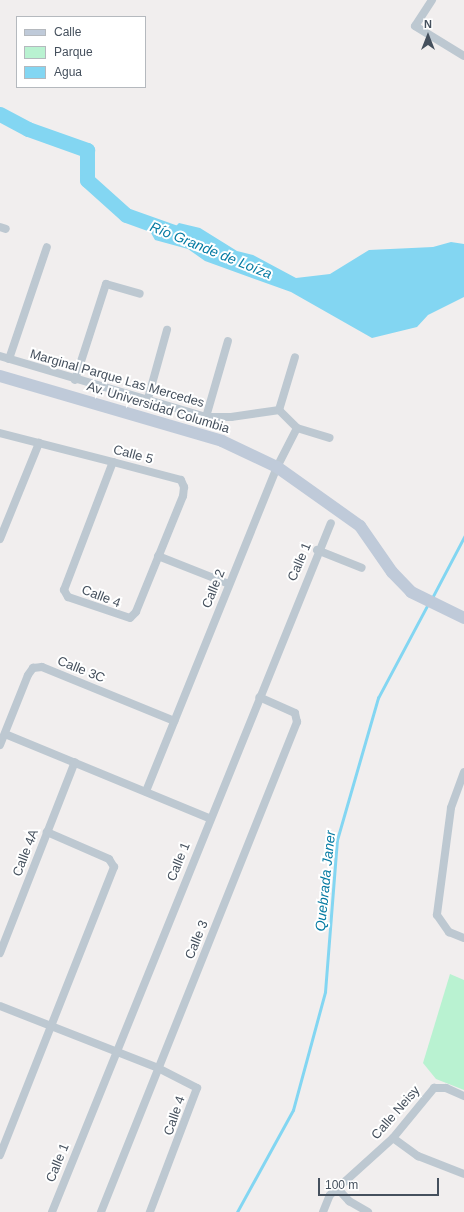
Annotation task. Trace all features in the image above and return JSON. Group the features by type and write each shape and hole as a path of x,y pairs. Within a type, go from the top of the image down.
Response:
{"main road":[{"name":"Av. Universidad Columbia","path":"0,376 222,441 277,467 360,526 392,572 411,592 464,618"}],"street":[{"path":"432,0 415,26 464,56"},
{"path":"9,359 47,247"},
{"path":"75,380 106,284 140,294"},
{"path":"147,402 167,330"},
{"path":"206,417 228,341"},
{"name":"Marginal Parque Las Mercedes","path":"0,356 147,402 206,417 231,417 279,410"},
{"path":"295,357 279,410 297,428 330,438"},
{"path":"277,467 297,428"},
{"name":"Calle 5","path":"0,433 181,480 184,487 158,556"},
{"path":"0,539 39,443"},
{"name":"Calle 4","path":"113,462 64,590 68,597 130,618 136,612 158,556"},
{"name":"Calle 2","path":"146,792 277,467"},
{"name":"Calle 1","path":"52,1212 318,550 331,523"},
{"path":"318,550 362,568"},
{"path":"158,556 229,584"},
{"name":"Calle 3C","path":"0,746 28,675 33,668 42,666 174,721"},
{"name":"Calle 3","path":"101,1212 297,722 295,713 259,697"},
{"path":"5,734 210,818"},
{"name":"Calle 4A","path":"0,953 75,762"},
{"path":"464,772 451,808 437,915 449,932 464,938"},
{"path":"0,1155 114,867 109,859 47,832"},
{"name":"Calle 4","path":"0,1006 115,1053 158,1068 197,1088 150,1212"},
{"name":"Calle Neisy","path":"323,1212 337,1188 393,1138 434,1088 446,1088 464,1096"},
{"path":"393,1138 418,1156 464,1174"},
{"path":"337,1188 349,1201 368,1212"}],"green space":[{"path":"450,974 464,980 464,1090 436,1079 423,1063"}],"water":[{"path":"179,223 200,228 237,251 253,255 296,278 330,274 369,250 433,247 451,242 464,244 464,297 428,315 417,327 372,338 291,292 205,261 188,249 155,240 151,233 154,226 173,229"}],"waterway":[{"name":"Río Grande de Loíza","path":"0,114 28,129 87,150 87,180 126,215 179,234"},
{"name":"Quebrada Janer","path":"432,598 464,537"},
{"name":"Quebrada Janer","path":"237,1212 293,1110 325,992 337,840 378,698 428,604"}]}
